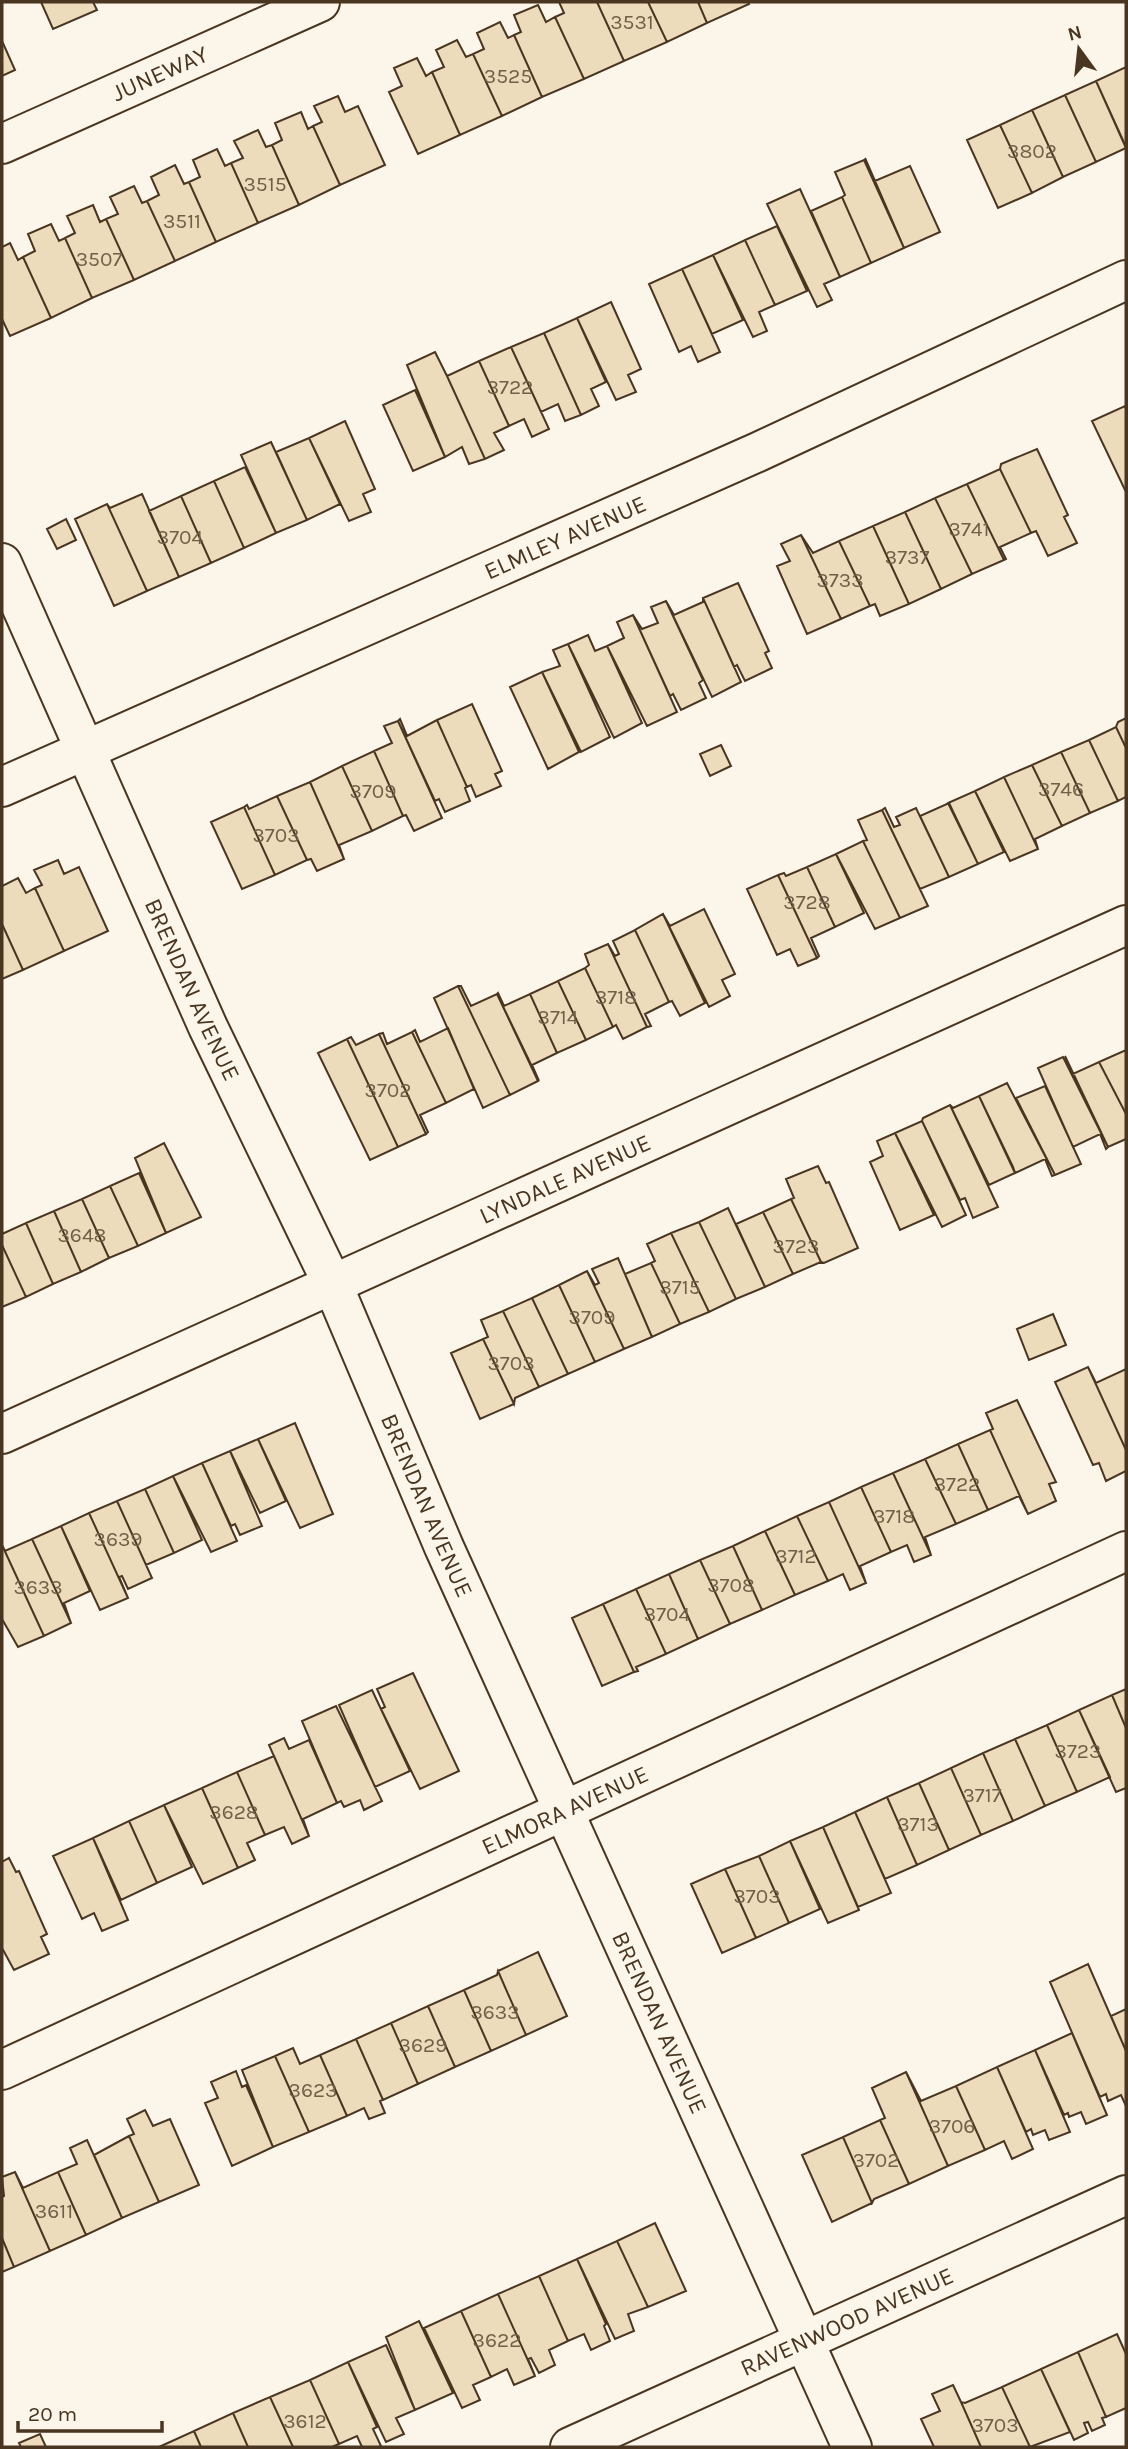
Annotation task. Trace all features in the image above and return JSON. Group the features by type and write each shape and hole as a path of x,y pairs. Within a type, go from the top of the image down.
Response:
{"street":[{"name":"JUNEWAY","path":"2,145 320,2"},
{"name":"ELMLEY AVENUE","path":"2,787 758,452 1126,280"},
{"name":"BRENDAN AVENUE","path":"2,563 208,1027 332,1283 444,1547 852,2447"},
{"name":"LYNDALE AVENUE","path":"2,1434 1126,925"},
{"name":"ELMORA AVENUE","path":"2,2070 1126,1550"},
{"name":"RAVENWOOD AVENUE","path":"570,2447 1126,2195"}],"building":[{"path":"41,2 93,2 97,10 53,29"},
{"path":"559,2 597,2 624,61 584,79 555,17 564,13"},
{"path":"597,2 648,2 667,42 624,61"},
{"path":"648,2 698,2 707,23 667,42"},
{"path":"698,2 748,2 749,4 707,23"},
{"path":"538,5 546,22 555,17 584,79 542,97 514,35 521,32 514,15"},
{"path":"500,22 508,38 514,35 542,97 502,116 473,54 484,49 477,33"},
{"path":"457,40 466,57 473,54 502,116 460,135 432,72 444,67 436,50"},
{"path":"2,41 15,70 2,76"},
{"path":"417,58 426,76 432,72 460,135 418,154 389,92 402,86 394,68"},
{"path":"1126,67 1126,147 1096,81"},
{"path":"1096,81 1126,148 1096,162 1065,95"},
{"path":"1065,95 1096,162 1063,177 1032,110"},
{"path":"338,96 345,112 358,106 385,165 340,185 313,126 322,122 314,106"},
{"path":"1032,110 1063,177 1032,193 1000,125"},
{"path":"301,112 308,129 313,126 340,185 299,205 272,145 282,140 275,123"},
{"path":"1000,125 1032,193 998,208 967,140"},
{"path":"258,130 266,147 272,145 299,205 258,223 231,163 243,158 234,141"},
{"path":"217,149 225,166 231,163 258,223 216,242 189,182 200,177 193,160"},
{"path":"865,158 875,181 910,166 940,232 904,248"},
{"path":"864,160 904,248 871,263 842,197 845,195 835,172"},
{"path":"175,165 184,184 189,182 216,242 175,261 147,201 159,195 151,177"},
{"path":"134,186 142,203 147,201 175,261 134,280 106,219 118,214 110,197"},
{"path":"800,189 840,277 824,284 832,300 817,307 767,204"},
{"path":"842,197 871,263 840,277 811,211"},
{"path":"93,205 100,222 106,219 134,280 92,298 65,238 75,233 67,216"},
{"path":"51,224 59,241 65,238 92,298 51,318 23,257 35,251 28,234"},
{"path":"777,226 807,291 775,305 745,240"},
{"path":"745,240 775,305 759,312 767,331 753,337 713,255"},
{"path":"10,243 18,260 23,257 51,318 10,336 2,319 2,247"},
{"path":"713,255 743,320 712,334 682,269"},
{"path":"682,269 720,352 698,362 691,346 679,352 649,284"},
{"path":"611,302 641,369 628,375 636,392 616,400 577,318"},
{"path":"577,318 606,382 591,389 599,406 581,415 544,333"},
{"path":"544,333 581,415 565,421 558,404 541,412 511,347"},
{"path":"511,347 549,429 532,437 524,419 509,426 479,361"},
{"path":"435,352 485,459 469,464 462,447 445,457 407,365"},
{"path":"479,361 509,426 494,433 504,450 485,459 447,376"},
{"path":"415,390 445,457 413,471 383,405"},
{"path":"1125,406 1126,409 1126,492 1092,421"},
{"path":"345,421 375,489 363,494 371,512 349,521 309,438"},
{"path":"309,438 340,504 307,520 276,452"},
{"path":"271,442 307,520 276,533 241,455"},
{"path":"1037,449 1068,515 1064,517 1077,543 1048,556 1036,531 1031,533 1000,469 1001,464"},
{"path":"245,467 276,533 244,548 214,481"},
{"path":"1000,469 1031,533 1000,547 1006,559 1004,560 967,484"},
{"path":"214,481 244,548 211,563 181,496"},
{"path":"967,484 1004,560 972,574 935,498"},
{"path":"142,494 179,577 147,591 107,504 110,508"},
{"path":"181,496 211,563 179,577 149,511"},
{"path":"935,498 972,574 941,589 905,512"},
{"path":"107,504 147,591 114,606 75,519"},
{"path":"905,512 941,589 909,604 873,526"},
{"path":"66,519 76,540 57,549 47,529"},
{"path":"873,526 909,604 880,616 875,604 870,606 839,541"},
{"path":"801,535 841,619 807,634 777,566 790,561 781,544"},
{"path":"801,535 813,553 839,541 870,606 841,619"},
{"path":"738,583 769,651 765,653 772,668 745,681 737,665 734,667 703,598"},
{"path":"703,598 741,682 712,697 666,601 674,615 703,602"},
{"path":"666,601 703,680 699,683 706,698 681,710 673,694 670,696 633,615 642,629 658,623 651,607"},
{"path":"633,615 677,712 647,726 607,646 624,638 617,622"},
{"path":"588,635 595,651 607,646 642,723 614,738 568,644"},
{"path":"568,644 610,737 581,752 542,672 560,666 553,650"},
{"path":"542,672 579,752 548,769 510,687"},
{"path":"472,704 502,771 495,774 501,786 476,797 471,785 467,787 437,720"},
{"path":"1126,718 1126,748 1116,727 1118,722"},
{"path":"400,719 407,736 437,720 467,787 465,788 470,801 445,812 439,799 435,801 398,721"},
{"path":"398,721 442,818 414,831 406,815 403,816 374,751 392,743 384,726"},
{"path":"1116,727 1126,748 1126,797 1118,801 1089,740"},
{"path":"1089,740 1118,801 1090,813 1061,752"},
{"path":"721,745 731,766 710,776 700,754"},
{"path":"374,751 403,816 372,831 342,766"},
{"path":"1061,752 1090,813 1062,826 1032,765"},
{"path":"1032,765 1062,826 1035,839 1038,849 1004,777"},
{"path":"342,766 372,831 339,845 344,859 310,782"},
{"path":"1004,777 1038,849 1010,861 975,791"},
{"path":"310,782 344,859 317,871 311,859 307,860 277,796"},
{"path":"975,791 1004,852 978,864 948,803"},
{"path":"277,796 307,860 275,875 244,807 247,805 249,809"},
{"path":"949,803 978,864 949,877 920,816"},
{"path":"244,807 275,875 242,889 211,822"},
{"path":"885,808 894,827 900,825 896,817 916,808 949,877 920,889 882,810"},
{"path":"882,810 928,906 900,918 863,841 867,840 858,820"},
{"path":"863,841 900,918 875,929 836,854"},
{"path":"836,854 864,913 835,927 807,867"},
{"path":"58,860 64,874 79,867 108,931 64,951 35,888 42,885 34,870"},
{"path":"807,867 835,927 811,938 819,956 817,958 778,875 784,873 786,876"},
{"path":"778,875 817,958 798,966 790,949 777,955 747,889"},
{"path":"18,878 26,893 35,888 64,951 23,970 2,924 2,886"},
{"path":"704,909 735,974 722,980 730,996 709,1007 663,914 670,926"},
{"path":"663,914 705,1003 680,1016 672,1001 669,1002 635,930"},
{"path":"2,924 23,970 2,979"},
{"path":"635,930 669,1002 645,1014 651,1026 647,1027 608,944 615,956 619,954 613,941"},
{"path":"608,944 647,1027 623,1039 616,1025 613,1027 585,968 589,965 585,954"},
{"path":"585,968 613,1027 586,1040 558,981"},
{"path":"558,981 586,1040 557,1053 530,994"},
{"path":"458,986 510,1095 483,1108 434,998"},
{"path":"458,986 461,986 471,1006 497,994 538,1081 510,1095"},
{"path":"497,994 504,1006 530,994 557,1053 532,1065 539,1081"},
{"path":"448,1028 474,1089 446,1103 412,1032 415,1030 420,1042"},
{"path":"412,1032 446,1103 420,1115 428,1132 426,1134 379,1034 383,1033 387,1044"},
{"path":"379,1034 426,1134 398,1147 347,1039 351,1037 356,1045"},
{"path":"347,1039 398,1147 370,1160 318,1053"},
{"path":"1126,1050 1126,1114 1099,1062"},
{"path":"1063,1057 1108,1147 1106,1149 1100,1134 1073,1147 1038,1068"},
{"path":"1099,1062 1126,1114 1126,1139 1108,1147 1073,1074"},
{"path":"1007,1083 1055,1175 1052,1176 1045,1159 1015,1173 979,1096"},
{"path":"1045,1086 1081,1164 1055,1175 1016,1098"},
{"path":"979,1096 1015,1173 989,1185 950,1105 953,1108"},
{"path":"950,1105 998,1207 973,1218 965,1198 960,1200 922,1121 923,1118"},
{"path":"922,1121 966,1215 942,1227 895,1133"},
{"path":"895,1133 934,1215 900,1230 870,1162 883,1156 877,1141"},
{"path":"164,1143 201,1217 166,1233 135,1158"},
{"path":"818,1166 826,1183 829,1182 858,1248 824,1263 821,1262 791,1199 794,1198 786,1179"},
{"path":"139,1173 166,1233 138,1246 110,1186"},
{"path":"110,1186 138,1246 109,1258 82,1199"},
{"path":"82,1199 109,1258 81,1272 54,1211"},
{"path":"791,1199 821,1262 793,1274 763,1212"},
{"path":"728,1208 765,1287 736,1299 699,1222"},
{"path":"54,1211 81,1272 53,1284 26,1223"},
{"path":"763,1212 793,1274 765,1287 736,1224"},
{"path":"699,1222 736,1299 709,1312 671,1233"},
{"path":"26,1223 53,1284 26,1297 2,1245 2,1234"},
{"path":"671,1233 709,1312 680,1324 651,1263 655,1261 647,1244"},
{"path":"2,1245 26,1297 2,1307"},
{"path":"618,1258 652,1337 624,1349 587,1271 595,1285 599,1283 592,1269"},
{"path":"651,1263 680,1324 652,1337 625,1274"},
{"path":"587,1271 624,1349 595,1362 559,1285"},
{"path":"559,1285 595,1362 568,1374 532,1298"},
{"path":"532,1298 568,1374 539,1387 503,1311"},
{"path":"503,1311 539,1387 515,1398 514,1404 483,1339 488,1337 481,1320"},
{"path":"1053,1314 1066,1345 1029,1360 1017,1329"},
{"path":"483,1339 514,1404 480,1419 451,1353"},
{"path":"1088,1367 1096,1383 1126,1369 1126,1450"},
{"path":"1088,1367 1126,1450 1126,1471 1106,1481 1099,1463 1093,1465 1055,1382"},
{"path":"1017,1400 1056,1482 1049,1484 1056,1501 1028,1514 990,1430 993,1429 986,1413"},
{"path":"295,1423 333,1514 300,1528 258,1439"},
{"path":"990,1430 1028,1514 1019,1496 988,1510 958,1444"},
{"path":"258,1439 286,1501 260,1513 230,1451"},
{"path":"958,1444 988,1510 956,1524 925,1459"},
{"path":"230,1451 262,1526 240,1535 235,1524 231,1526 202,1463"},
{"path":"925,1459 956,1524 925,1537 931,1555 893,1473"},
{"path":"202,1463 237,1541 211,1552 173,1476"},
{"path":"893,1473 931,1555 914,1562 907,1545 891,1552 861,1487"},
{"path":"173,1476 202,1540 174,1553 145,1489"},
{"path":"861,1487 891,1552 860,1566 866,1583 829,1502"},
{"path":"145,1489 174,1553 146,1565 117,1501"},
{"path":"117,1501 152,1578 128,1589 122,1576 119,1577 128,1598 89,1513"},
{"path":"829,1502 866,1583 850,1590 843,1574 828,1581 797,1516"},
{"path":"89,1513 128,1598 100,1610 61,1526"},
{"path":"797,1516 828,1581 795,1595 765,1531"},
{"path":"61,1526 90,1591 64,1603 71,1623 32,1539"},
{"path":"765,1531 795,1595 762,1610 733,1546"},
{"path":"32,1539 71,1623 44,1636 2,1545 5,1551"},
{"path":"2,1545 44,1636 18,1647 2,1619"},
{"path":"733,1546 762,1610 730,1624 700,1560"},
{"path":"700,1560 730,1624 698,1639 669,1574"},
{"path":"669,1574 698,1639 666,1654 636,1589"},
{"path":"636,1589 666,1654 636,1667 638,1671 634,1672 603,1604"},
{"path":"603,1604 634,1672 602,1686 572,1618"},
{"path":"413,1673 459,1771 420,1789 381,1709 385,1707 377,1689"},
{"path":"1126,1689 1126,1728 1112,1695"},
{"path":"372,1690 410,1771 375,1787 339,1705"},
{"path":"1112,1695 1126,1728 1126,1788 1116,1792 1079,1710"},
{"path":"336,1706 382,1801 364,1810 360,1800 344,1807 341,1801 337,1803 302,1721"},
{"path":"1079,1710 1110,1777 1077,1792 1047,1725"},
{"path":"1047,1725 1077,1792 1045,1806 1015,1739"},
{"path":"284,1738 289,1749 309,1740 337,1803 303,1819 309,1836 269,1745"},
{"path":"1015,1739 1045,1806 1013,1821 983,1753"},
{"path":"983,1753 1013,1821 981,1835 951,1768"},
{"path":"274,1756 309,1836 292,1844 284,1827 265,1835 237,1772"},
{"path":"951,1768 981,1835 949,1850 919,1783"},
{"path":"237,1772 265,1835 247,1843 255,1860 238,1868 202,1788"},
{"path":"919,1783 949,1850 917,1865 887,1797"},
{"path":"202,1788 238,1868 203,1884 164,1805"},
{"path":"887,1797 917,1865 885,1879 855,1812"},
{"path":"164,1805 192,1867 157,1883 129,1821"},
{"path":"855,1812 891,1893 858,1907 823,1827"},
{"path":"129,1821 157,1883 121,1900 93,1838"},
{"path":"823,1827 859,1910 828,1923 790,1841"},
{"path":"93,1838 128,1920 102,1931 94,1913 82,1919 53,1856"},
{"path":"790,1841 820,1909 789,1923 759,1856"},
{"path":"759,1856 789,1923 756,1938 725,1869"},
{"path":"9,1858 16,1872 19,1871 47,1934 41,1937 49,1954 14,1970 2,1948 2,1862"},
{"path":"725,1869 756,1938 722,1953 691,1884"},
{"path":"538,1952 567,2016 526,2035 498,1971"},
{"path":"1088,1964 1126,2051 1126,2106 1121,2095 1108,2101 1106,2094 1100,2097 1050,1982"},
{"path":"498,1971 526,2035 491,2051 464,1990 497,1975"},
{"path":"464,1990 491,2051 455,2067 428,2006"},
{"path":"428,2006 455,2067 418,2084 391,2023"},
{"path":"1126,2009 1126,2051 1111,2016"},
{"path":"391,2023 418,2084 383,2100 356,2039"},
{"path":"1072,2033 1107,2115 1086,2124 1081,2112 1069,2117 1068,2113 1064,2115 1035,2050"},
{"path":"356,2039 383,2100 380,2101 385,2113 369,2119 364,2108 347,2116 320,2055"},
{"path":"293,2048 300,2064 320,2055 347,2116 309,2132 275,2056"},
{"path":"1035,2050 1070,2132 1049,2140 1045,2130 1033,2135 1031,2129 1026,2132 997,2067"},
{"path":"275,2056 309,2132 273,2147 242,2070"},
{"path":"997,2067 1033,2149 1012,2159 1004,2141 985,2150 956,2086"},
{"path":"236,2071 242,2087 246,2085 273,2147 232,2166 205,2103 218,2098 211,2082"},
{"path":"906,2072 921,2101 956,2086 985,2150 948,2166"},
{"path":"906,2072 948,2166 909,2184 880,2120 885,2118 872,2088"},
{"path":"145,2110 153,2126 170,2119 199,2185 159,2202 129,2136 134,2134 127,2119"},
{"path":"880,2120 909,2184 874,2199 872,2203 843,2137"},
{"path":"129,2136 159,2202 122,2218 94,2155"},
{"path":"843,2137 872,2203 832,2222 802,2155"},
{"path":"87,2140 122,2218 86,2235 58,2172 77,2164 70,2148"},
{"path":"15,2172 23,2188 58,2172 86,2235 50,2251"},
{"path":"15,2172 50,2251 14,2267 2,2238 2,2177"},
{"path":"655,2223 686,2291 648,2307 617,2241"},
{"path":"2,2238 14,2267 2,2272"},
{"path":"617,2241 648,2307 628,2314 634,2331 615,2339 577,2259"},
{"path":"577,2259 606,2324 604,2326 610,2341 591,2350 584,2334 568,2341 539,2276"},
{"path":"539,2276 568,2341 549,2350 555,2365 539,2373 531,2358 528,2359 535,2376 498,2294"},
{"path":"498,2294 535,2376 514,2385 507,2369 491,2377 461,2311"},
{"path":"461,2311 491,2377 473,2385 480,2400 462,2408 424,2328"},
{"path":"419,2321 453,2393 415,2410 386,2337"},
{"path":"1117,2334 1126,2354 1126,2408 1106,2417 1078,2352"},
{"path":"386,2345 415,2410 396,2418 404,2434 386,2442 348,2362"},
{"path":"1078,2352 1106,2417 1102,2418 1105,2425 1092,2431 1088,2422 1084,2423 1088,2433 1074,2440 1041,2369"},
{"path":"348,2362 377,2427 373,2429 381,2446 379,2447 362,2447 357,2436 339,2444 310,2380"},
{"path":"1041,2369 1070,2432 1030,2447 1002,2387"},
{"path":"310,2380 339,2444 332,2447 293,2447 270,2397"},
{"path":"953,2385 981,2447 934,2447 921,2419 940,2411 932,2394"},
{"path":"1002,2387 1030,2447 981,2447 961,2402 965,2403"},
{"path":"270,2397 293,2447 248,2447 233,2413"},
{"path":"233,2413 248,2447 201,2447 194,2431"},
{"path":"194,2431 201,2447 159,2447"},
{"path":"40,2434 46,2447 21,2447 19,2443"}]}
